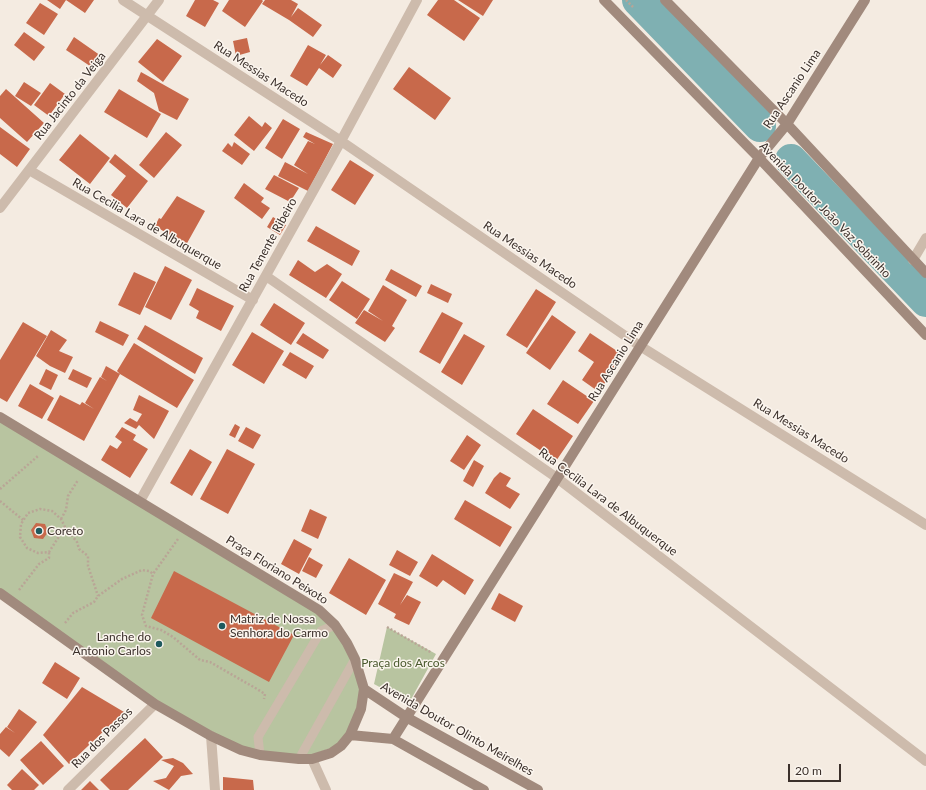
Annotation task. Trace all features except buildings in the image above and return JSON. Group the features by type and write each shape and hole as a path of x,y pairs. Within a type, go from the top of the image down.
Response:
{"street":[{"name":"Rua Messias Macedo","path":"123,0 341,141 640,346 926,524"},
{"name":"Rua Jacinto da Veiga","path":"0,208 159,0"},
{"name":"Rua Tenente Ribeiro","path":"140,501 341,141 416,0"},
{"name":"Avenida Doutor João Vaz Sobrinho","path":"604,0 759,158 926,335"},
{"path":"666,0 787,124 926,273"},
{"name":"Rua Ascanio Lima","path":"393,739 759,158 787,124 865,0"},
{"name":"Rua Cecilia Lara de Albuquerque","path":"29,170 252,300"},
{"path":"913,260 926,238"},
{"name":"Rua Cecilia Lara de Albuquerque","path":"266,276 557,478 926,761"},
{"name":"Praça Floriano Peixoto","path":"0,417 85,467 319,610 335,625 347,642 364,689 361,709 350,735 341,746 331,753 312,760 260,755 242,750 211,736 155,704 0,593"},
{"name":"Avenida Doutor Olinto Meirelhes","path":"364,689 406,717 538,790"},
{"name":"Rua dos Passos","path":"68,790 155,704"},
{"path":"350,735 393,739 484,790"},
{"path":"211,736 215,790"},
{"path":"312,760 326,790"}],"lane":[{"path":"260,755 258,737 321,631 335,625"},
{"path":"299,759 354,659"}],"path":[{"path":"0,489 27,466 48,445"},
{"path":"61,519 66,510 68,496 85,467"},
{"path":"0,501 23,520"},
{"path":"49,552 38,553 27,548 20,537 20,524 28,513 40,508 52,511 61,519 65,527 78,542 79,549 88,556 88,566 98,596"},
{"path":"12,601 32,571 39,564 49,558 49,552 65,527"},
{"path":"185,529 153,574 142,615 146,626 161,630 173,637 200,660 210,662 265,694 263,703"},
{"path":"57,633 73,613 94,602 98,596 136,571 149,571 153,574"},
{"path":"387,627 443,659"}],"green space":[{"path":"0,419 300,600 333,627 352,659 297,757 242,748 156,701 0,591"},
{"name":"Praça dos Arcos","path":"387,627 436,654 409,703 374,684"},
{"path":"354,663 362,690 359,709 340,745 302,758"}],"waterway":[{"path":"638,0 760,126"},
{"path":"791,160 926,301"}],"place":[{"name":"Coreto","path":"39,531"},
{"name":"Matriz de Nossa Senhora do Carmo","path":"222,626"},
{"name":"Lanche do Antonio Carlos","path":"159,644"}]}
